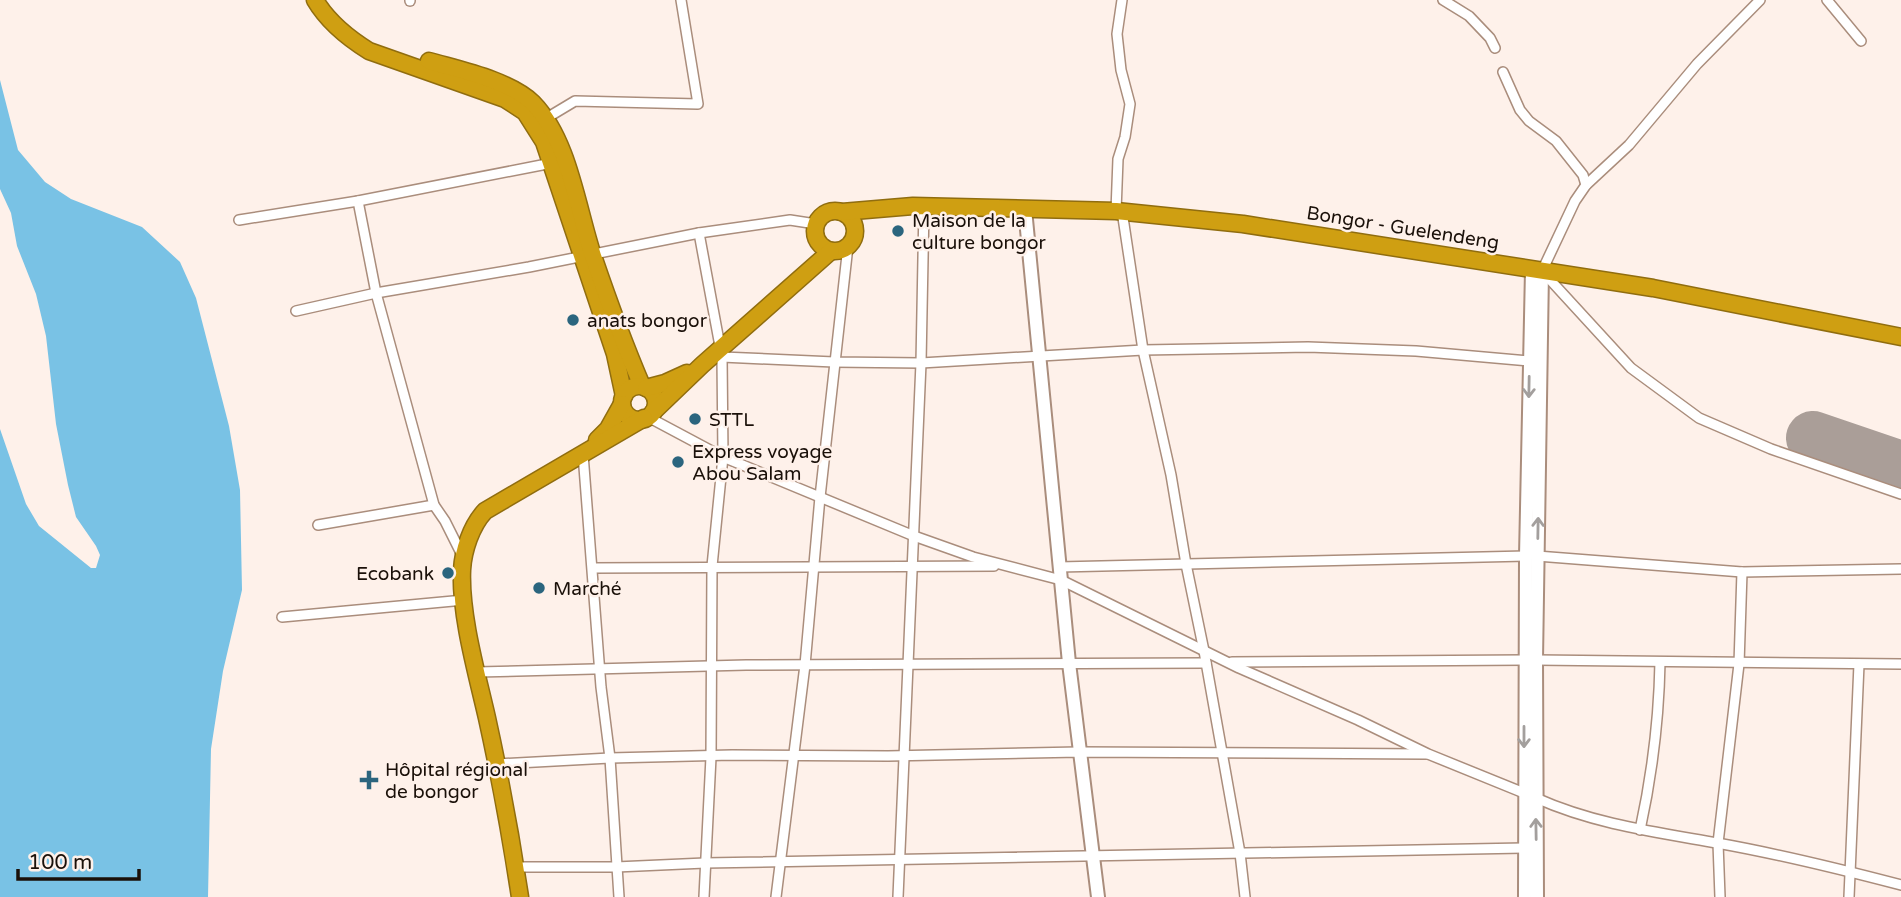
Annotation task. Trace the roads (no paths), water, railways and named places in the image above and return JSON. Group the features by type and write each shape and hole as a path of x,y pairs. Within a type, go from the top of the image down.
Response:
{"highway":[{"path":"315,0 335,26 369,51 483,90 505,99 524,112 540,134 587,256 644,387 655,398 648,416"},
{"path":"328,0 344,20 374,42 508,88 531,102 545,119 564,159 587,256 615,354 628,415 636,419 648,416"},
{"name":"Bongor - Guelendeng","path":"842,212 924,206 1119,211 1254,225 1653,288 1901,337"},
{"path":"815,230 821,246 831,251 843,250 852,239 893,207"},
{"path":"801,279 811,259 815,230 824,214 842,212 852,220 852,239"},
{"path":"583,454 608,429 629,389 665,383 722,353 831,251"},
{"path":"520,897 464,600 463,559 475,524 485,511 648,416 702,365"}],"main road":[{"path":"1025,209 1069,663 1098,897"},
{"path":"1532,556 1529,361 1537,271"},
{"path":"1537,271 1530,660 1530,795 1537,897"},
{"path":"1525,897 1524,848 1530,795"}],"street":[{"path":"545,119 575,101 698,104 681,0"},
{"path":"1122,0 1117,34 1121,70 1130,104 1125,137 1118,159 1119,211 1143,350 1171,475 1204,651 1240,853 1245,897"},
{"path":"1443,0 1469,16 1490,38 1494,48"},
{"path":"1760,0 1697,64 1629,145 1586,185 1537,271 1631,368 1699,418 1771,449 1901,494"},
{"path":"1827,0 1861,41"},
{"path":"1503,72 1520,110 1535,126 1556,141 1583,175 1586,185"},
{"path":"239,220 358,201 552,163"},
{"path":"358,201 376,293 434,505 445,520 463,559"},
{"path":"898,897 921,363 924,206"},
{"path":"296,311 376,293 587,256 699,233 790,220 815,230"},
{"path":"699,233 722,353 723,457 712,566 711,757 704,897"},
{"path":"776,897 805,665 834,362 852,239"},
{"path":"722,353 834,362 921,363 1143,350 1358,348 1529,361"},
{"path":"648,416 723,457 914,536 1061,580 1227,662 1428,754 1572,813 1640,830 1802,859 1901,885"},
{"path":"583,454 610,758 618,897"},
{"path":"318,524 434,505"},
{"path":"1059,567 1532,556 1742,572 1901,569"},
{"path":"593,568 1007,566"},
{"path":"1720,897 1717,843 1739,664 1742,572"},
{"path":"282,617 464,600"},
{"path":"1227,662 1530,660 1901,664"},
{"path":"1640,830 1659,713 1660,662"},
{"path":"477,672 600,667 1206,663"},
{"path":"1849,897 1859,664"},
{"path":"497,764 610,758 1079,752 1428,754"},
{"path":"515,867 1524,848"}],"water":[{"path":"0,80 18,150 45,182 71,199 142,227 180,262 196,298 229,426 240,490 242,590 223,671 211,749 208,897 0,897 0,429 26,504 39,526 91,568 96,568 100,555 76,517 56,424 46,336 36,294 17,246 11,213 0,189"}],"place":[{"name":"Maison de la culture bongor","path":"898,231"},
{"name":"anats bongor","path":"573,320"},
{"name":"STTL","path":"695,419"},
{"name":"Express voyage Abou Salam","path":"678,462"},
{"name":"Ecobank","path":"448,573"},
{"name":"Marché","path":"539,588"},
{"name":"Hôpital régional de bongor","path":"369,780"}]}
